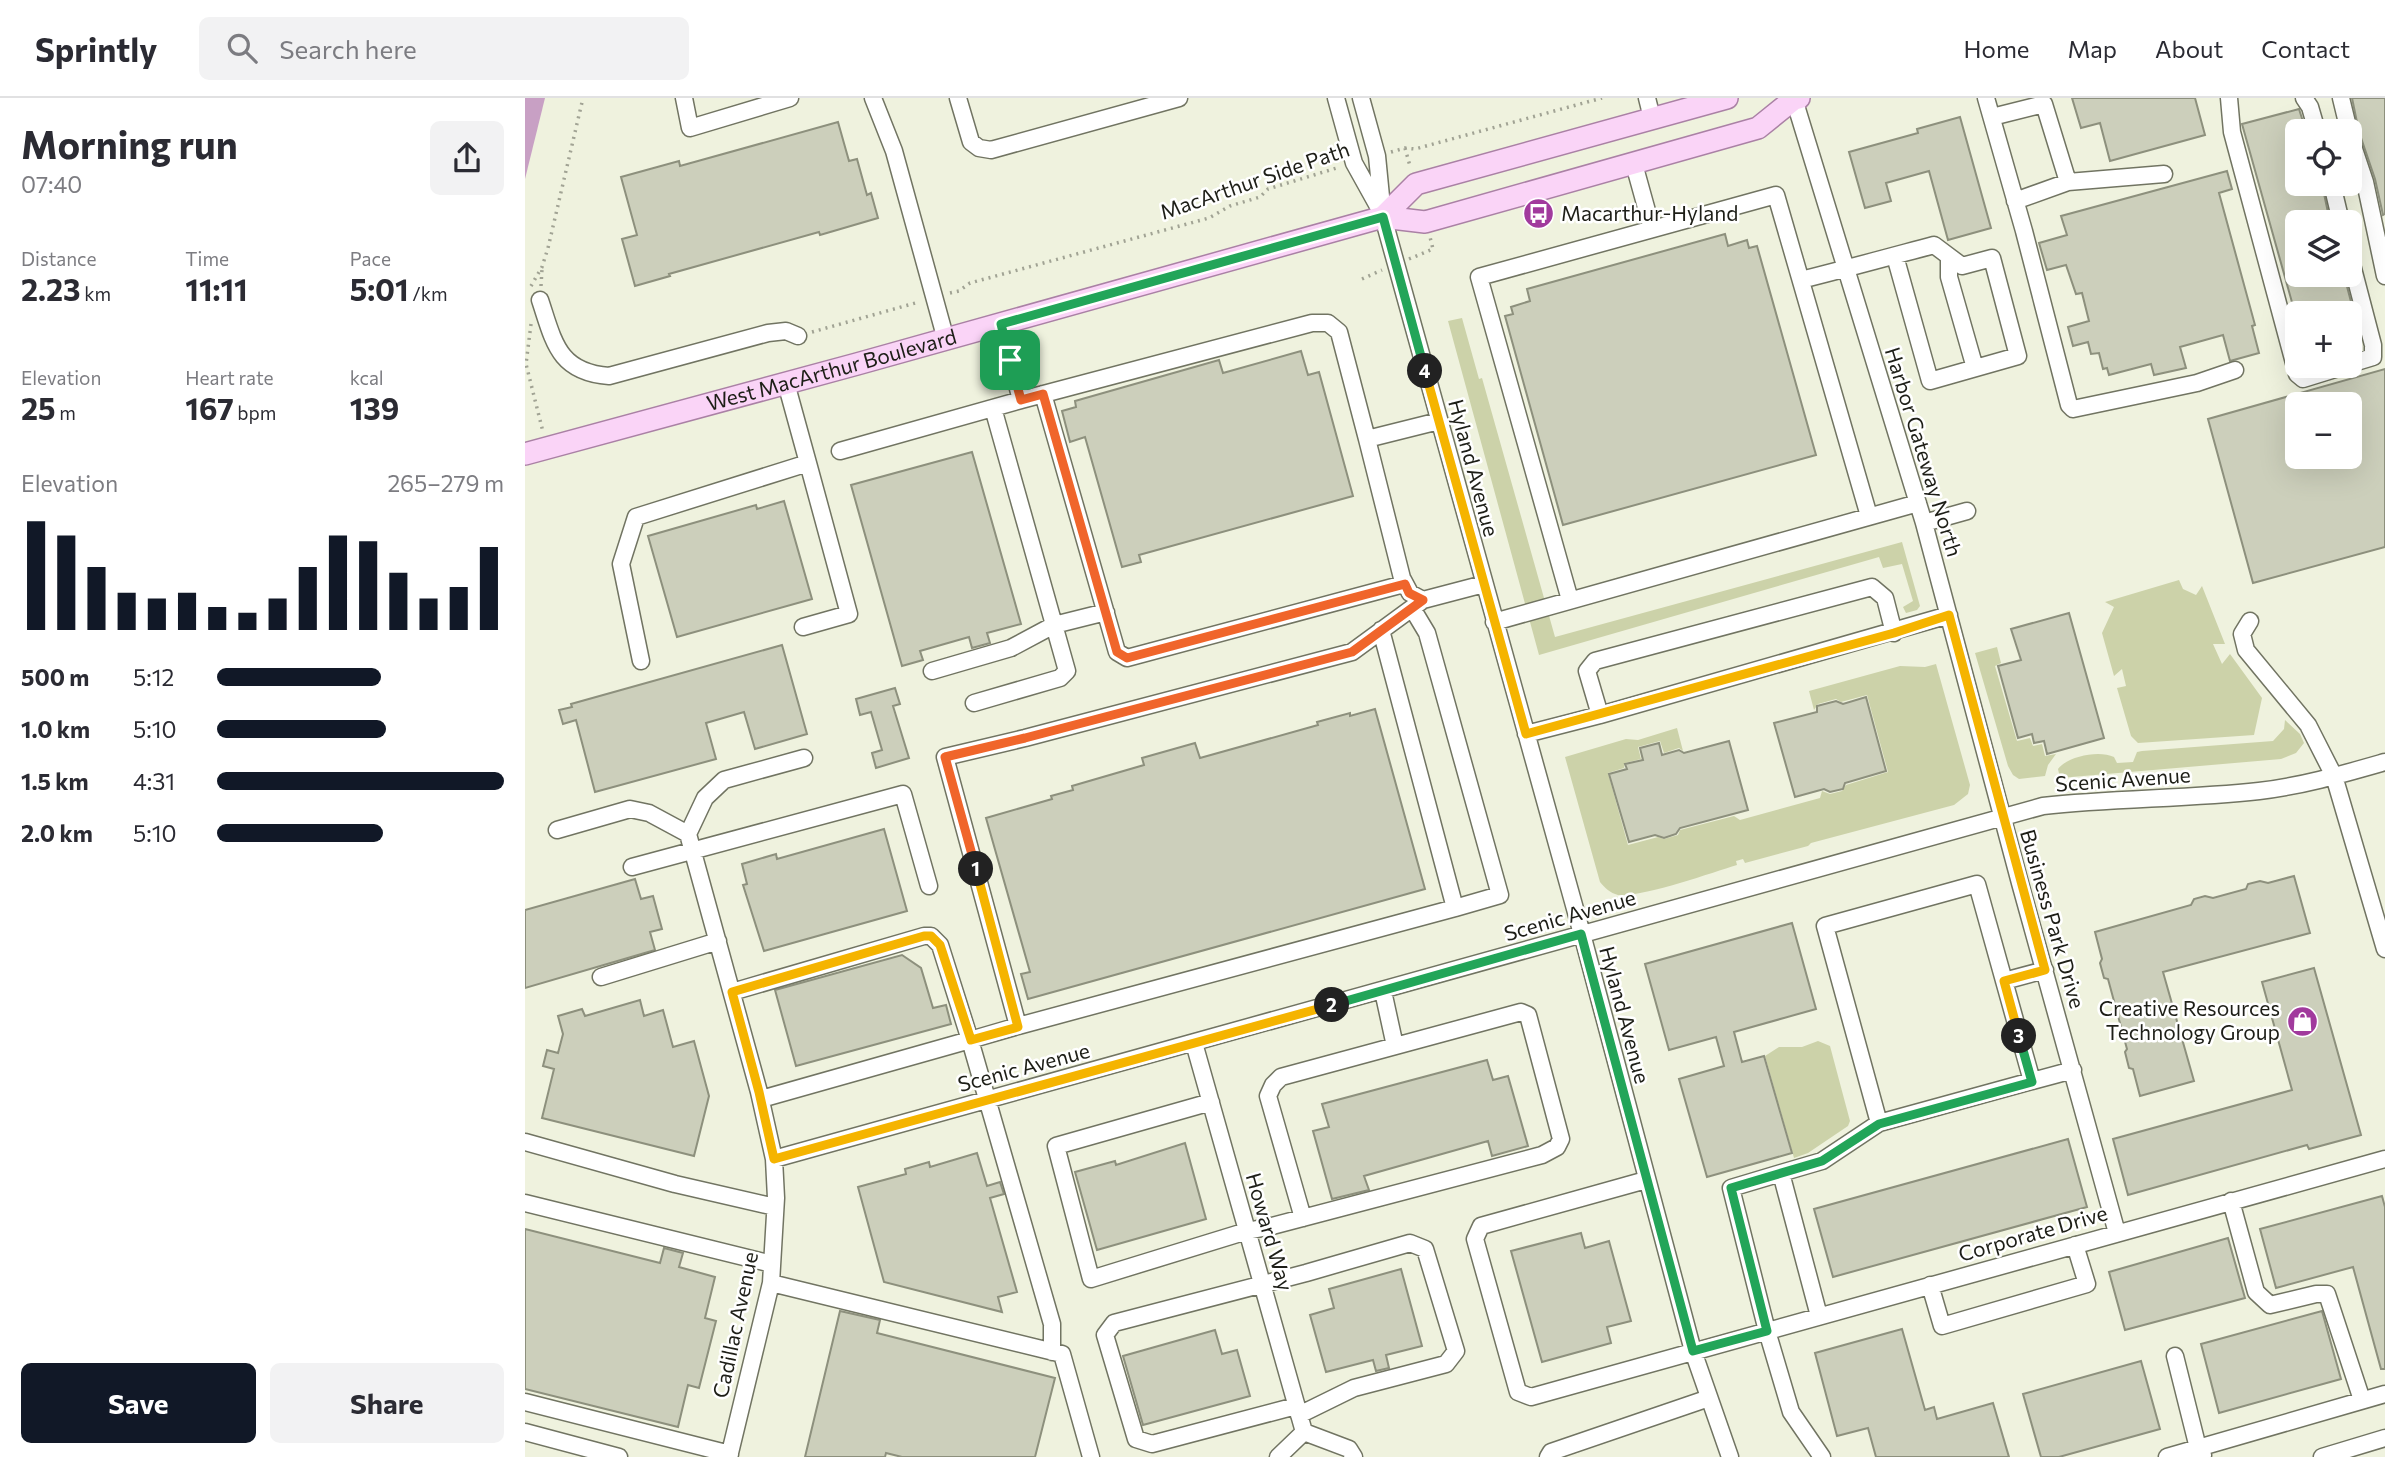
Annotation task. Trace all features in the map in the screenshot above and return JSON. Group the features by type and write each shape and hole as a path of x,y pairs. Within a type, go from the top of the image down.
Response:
{"main road":[{"name":"West MacArthur Boulevard","path":"1383,217 1416,184 1649,108 1727,98"},
{"name":"West MacArthur Boulevard","path":"525,454 946,340 1383,217 1426,222 1634,164 1758,128 1793,98"}],"street":[{"path":"684,98 690,128 790,98"},
{"path":"873,98 894,151 946,340"},
{"path":"958,98 971,142 979,148 991,150 1179,98"},
{"path":"1336,98 1354,163 1383,217"},
{"path":"1361,98 1377,156 1383,217"},
{"name":"Harbor Gateway North","path":"1793,98 1924,523 2003,818"},
{"path":"1986,98 2069,405 2073,409 2197,383 2235,370"},
{"path":"2229,98 2232,132 2285,329"},
{"path":"2304,98 2314,119"},
{"path":"2341,98 2346,119"},
{"path":"1991,117 2044,104 2068,182"},
{"path":"1634,164 1652,229"},
{"path":"2362,173 2385,276"},
{"path":"2015,201 2068,182 2164,174"},
{"path":"1570,600 1479,277 1776,195 1870,516"},
{"name":"Hyland Avenue","path":"1383,217 1693,1351 1730,1457"},
{"path":"1801,280 1934,245 1962,265 1992,258 2018,356 1930,381 1895,256"},
{"path":"1949,257 1949,277 1975,368"},
{"path":"534,297 559,352 571,366 589,374 609,376 768,333 786,331 799,336"},
{"path":"2362,303 2373,345 2373,357 2362,360"},
{"path":"761,1099 1500,895 1427,633 1418,604 1405,584 1339,332 1335,327 1320,322 1043,394 840,451"},
{"path":"1001,324 1021,400"},
{"path":"786,383 849,614 803,627"},
{"path":"1043,394 1117,652 1127,658 1405,584"},
{"path":"974,703 1059,678 1067,671 993,408"},
{"path":"1367,439 1439,421"},
{"path":"641,661 621,564 636,517 808,463"},
{"path":"1494,622 1918,503"},
{"path":"1924,523 1967,511"},
{"path":"1018,1027 945,757 1352,652 1418,604 1484,584"},
{"path":"1600,715 1587,671 1595,661 1872,587 1885,598 1894,633"},
{"path":"932,671 1011,648 1054,625 1106,612"},
{"path":"1526,734 1894,633 1949,615"},
{"path":"2250,621 2242,634 2246,650 2308,725 2334,776 2385,948"},
{"path":"1381,631 1455,908"},
{"path":"557,830 630,809 649,813 688,834 705,798 724,780 804,758"},
{"name":"Scenic Avenue","path":"774,1159 2043,806 2260,791 2334,776 2385,762"},
{"path":"632,867 903,794 929,886"},
{"name":"Business Park Drive","path":"2003,818 2117,1233"},
{"name":"Cadillac Avenue","path":"688,834 761,1099 774,1159 775,1207 771,1283 729,1456"},
{"path":"1879,1124 1825,926 1977,884 2032,1082"},
{"path":"732,992 924,936 931,936 940,945 971,1040 1052,1324 1052,1352"},
{"path":"601,976 718,941"},
{"path":"2004,981 2045,970"},
{"path":"1383,991 1395,1046"},
{"path":"1211,1102 1056,1146 1091,1279 1247,1231 1303,1218 1542,1155 1557,1147 1561,1139 1528,1015 1521,1012 1281,1077 1268,1096 1303,1218"},
{"name":"Howard Way","path":"1194,1043 1304,1432"},
{"path":"1822,1457 1791,1412 1767,1331 1731,1188 1822,1161 1879,1124 2073,1070"},
{"path":"525,1142 675,1184 775,1207"},
{"name":"Corporate Drive","path":"1646,1180 1481,1226 1475,1239 1518,1392 1531,1397 2231,1201 2384,1161"},
{"path":"1781,1173 1819,1316"},
{"path":"2231,1201 2256,1292 2270,1305 2327,1294 2362,1400"},
{"path":"525,1203 772,1264"},
{"path":"1410,1243 1425,1249 1456,1351 1446,1364 1354,1388 1297,1410 1152,1444 1136,1439 1105,1335 1114,1323 1410,1243"},
{"path":"1930,1285 1942,1325 1955,1322 2087,1284 2075,1245"},
{"path":"771,1283 1062,1354 1091,1457"},
{"path":"2175,1356 2201,1452"},
{"path":"2167,1457 2201,1452 2385,1394"},
{"path":"1548,1457 1551,1452 1709,1398"},
{"path":"525,1402 729,1456"},
{"path":"525,1432 619,1457"},
{"path":"1278,1457 1304,1432 1349,1449 1355,1457"},
{"path":"2322,1457 2385,1438"}],"path":[{"path":"548,448 526,364 534,297 583,98"},
{"name":"MacArthur Side Path","path":"1377,156 1405,148 1415,149 1602,98"},
{"name":"MacArthur Side Path","path":"799,336 959,291 970,283 1209,218 1230,206 1260,197 1268,189 1354,163"},
{"path":"534,297 542,267"}],"green space":[{"path":"1462,318 1479,379 1482,378 1555,637 1902,542 1920,606 1917,610 1906,613 1903,607 1913,601 1902,564 1883,568 1879,557 1539,655 1448,321"},
{"path":"2179,580 2183,589 2196,595 2202,586 2225,644 2213,644 2222,664 2230,654 2262,698 2254,735 2138,743 2131,736 2117,688 2126,686 2122,669 2114,676 2102,633 2114,607 2105,602"},
{"path":"1997,647 2001,663 1995,666 2017,741 2030,738 2033,746 2042,744 2045,756 2056,754 2048,765 2045,776 2019,779 2008,766 1975,653"},
{"path":"1936,664 1970,785 1968,794 1954,805 1745,863 1743,859 1736,861 1737,865 1642,893 1618,895 1600,882 1565,757 1626,739 1638,740 1677,728 1683,751 1679,748 1664,753 1660,741 1638,747 1641,759 1625,763 1624,768 1608,773 1628,845 1658,837 1664,839 1678,835 1680,830 1734,816 1740,820 1820,798 1822,791 1830,794 1842,791 1846,785 1888,772 1867,695 1841,702 1836,699 1818,704 1814,710 1809,691 1900,666 1925,667"},
{"path":"2285,720 2300,734 2304,743 2296,753 2281,759 2060,778 2058,769 2063,764 2084,756 2100,754 2114,757 2117,763 2133,762 2137,752 2142,751 2273,741 2284,729"},
{"path":"1818,1041 1830,1046 1850,1121 1848,1126 1808,1153 1794,1158 1765,1056 1779,1047 1802,1047"}],"shaded area":[{"path":"525,98 545,98 525,179"}],"building":[{"path":"2072,98 2195,98 2205,135 2110,161 2100,123 2081,128"},
{"path":"2352,98 2385,98 2383,215 2375,179 2362,141 2362,119 2356,119"},
{"path":"2299,109 2302,119 2285,119 2285,196 2325,196 2327,210 2285,210 2285,277 2242,124"},
{"path":"1960,117 1991,228 1948,240 1929,171 1886,183 1891,201 1865,208 1849,152 1918,133 1917,129"},
{"path":"838,122 849,161 857,159 867,195 871,193 878,218 820,235 819,232 635,286 622,239 637,235 621,177 679,161 680,166"},
{"path":"2227,171 2232,189 2219,193 2255,325 2252,326 2259,353 2230,361 2223,335 2180,347 2186,368 2154,375 2151,364 2109,375 2107,368 2103,369 2099,353 2091,354 2088,342 2073,346 2068,327 2089,321 2082,293 2076,294 2066,265 2047,270 2039,243 2067,235 2061,216"},
{"path":"1725,234 1728,246 1747,240 1749,248 1757,246 1816,455 1563,525 1505,316 1513,314 1511,307 1530,301 1527,289"},
{"path":"2288,287 2347,287 2351,301 2292,301"},
{"path":"1301,351 1308,375 1319,372 1353,496 1139,555 1141,562 1122,567 1085,437 1070,442 1062,411 1076,407 1075,401 1219,360 1223,373"},
{"path":"2385,369 2385,547 2253,583 2208,419 2285,397 2285,469 2362,469 2362,392 2304,392 2362,378 2362,375"},
{"path":"972,452 1021,624 987,633 990,643 972,648 969,637 920,651 923,660 902,666 851,485"},
{"path":"784,501 812,599 677,637 648,536 756,505 757,509"},
{"path":"2069,613 2104,738 2047,754 2044,741 2034,743 2032,734 2018,738 1998,666 2021,660 2011,629"},
{"path":"782,645 807,734 755,749 744,712 706,723 716,759 595,792 576,720 563,724 559,710 572,707 571,704"},
{"path":"895,688 900,704 893,706 909,758 876,768 872,753 882,750 871,712 860,715 856,699"},
{"path":"1866,697 1886,771 1845,783 1843,789 1830,792 1824,789 1795,797 1774,723 1817,712 1817,706 1836,701 1843,704"},
{"path":"1375,709 1425,889 1028,999 1021,974 1030,972 986,818 1052,799 1051,796 1073,790 1072,786 1144,765 1142,758 1195,743 1200,758 1318,725 1317,722"},
{"path":"1729,741 1748,810 1680,828 1676,834 1664,838 1655,835 1629,842 1609,774 1627,769 1625,764 1643,760 1640,748 1659,743 1662,755 1679,750 1684,753"},
{"path":"884,829 907,911 764,951 743,885 747,884 742,864 776,854 777,859"},
{"path":"2294,876 2310,933 2163,972 2194,1081 2140,1096 2133,1069 2129,1068 2125,1052 2127,1049 2108,979 2104,978 2095,932 2191,905 2194,899 2205,896 2213,898 2246,889 2248,884 2260,881 2268,883"},
{"path":"635,879 641,899 653,896 662,929 650,932 655,950 525,988 525,910"},
{"path":"1792,923 1816,1009 1734,1032 1742,1062 1764,1056 1792,1153 1707,1177 1679,1079 1724,1066 1716,1037 1669,1050 1645,964"},
{"path":"902,955 921,968 933,1008 946,1005 951,1024 796,1066 775,990"},
{"path":"2314,968 2361,1135 2309,1149 2307,1145 2128,1195 2113,1139 2292,1090 2262,982"},
{"path":"640,1000 644,1016 663,1010 673,1047 694,1041 709,1096 694,1156 542,1118 554,1069 543,1066 547,1050 558,1053 563,1034 558,1016 582,1009 585,1016"},
{"path":"1487,1060 1493,1080 1508,1076 1528,1146 1492,1156 1488,1141 1364,1176 1369,1190 1332,1199 1313,1131 1329,1127 1322,1104"},
{"path":"2068,1139 2087,1207 1833,1277 1814,1209"},
{"path":"1185,1143 1206,1219 1097,1250 1075,1172 1115,1161 1116,1165"},
{"path":"977,1153 987,1186 1000,1182 1004,1194 990,1198 1017,1292 998,1297 1002,1312 884,1282 858,1187 906,1174 905,1169 929,1162 930,1167"},
{"path":"2382,1196 2385,1207 2385,1369 2381,1369 2353,1267 2276,1288 2260,1229"},
{"path":"525,1229 660,1263 664,1248 683,1253 679,1267 715,1277 705,1318 716,1321 699,1388 688,1385 678,1427 525,1389"},
{"path":"1581,1233 1585,1248 1609,1241 1631,1321 1607,1327 1611,1343 1542,1362 1511,1251"},
{"path":"2228,1238 2245,1298 2125,1330 2109,1272"},
{"path":"1401,1269 1422,1346 1386,1355 1389,1368 1376,1371 1373,1360 1326,1372 1310,1315 1334,1308 1329,1289"},
{"path":"840,1311 880,1320 877,1333 1055,1378 1035,1457 902,1457 886,1453 885,1457 805,1457"},
{"path":"2322,1311 2341,1379 2219,1413 2201,1344"},
{"path":"1902,1329 1925,1410 1934,1407 1937,1419 1993,1403 2009,1457 1876,1457 1868,1428 1837,1436 1815,1353"},
{"path":"1215,1330 1222,1354 1237,1350 1250,1396 1143,1425 1123,1356"},
{"path":"2141,1361 2160,1429 2059,1457 2041,1457 2023,1394"}],"place":[{"name":"Macarthur-Hyland","path":"1538,214"},
{"name":"Creative Resources Technology Group","path":"2303,1021"}],"route":[{"path":"1383,217 1526,734 1894,633 1949,615 2019,883 2045,970 2004,981 2032,1082 1879,1124 1822,1161 1731,1188 1767,1331 1693,1351 1581,934 774,1159 732,992 931,936 940,945 971,1040 1018,1027 945,757 1352,652 1423,600 1409,593 1405,584 1127,658 1117,652 1043,394 1021,400 1010,360 1001,324 1383,217"}]}
